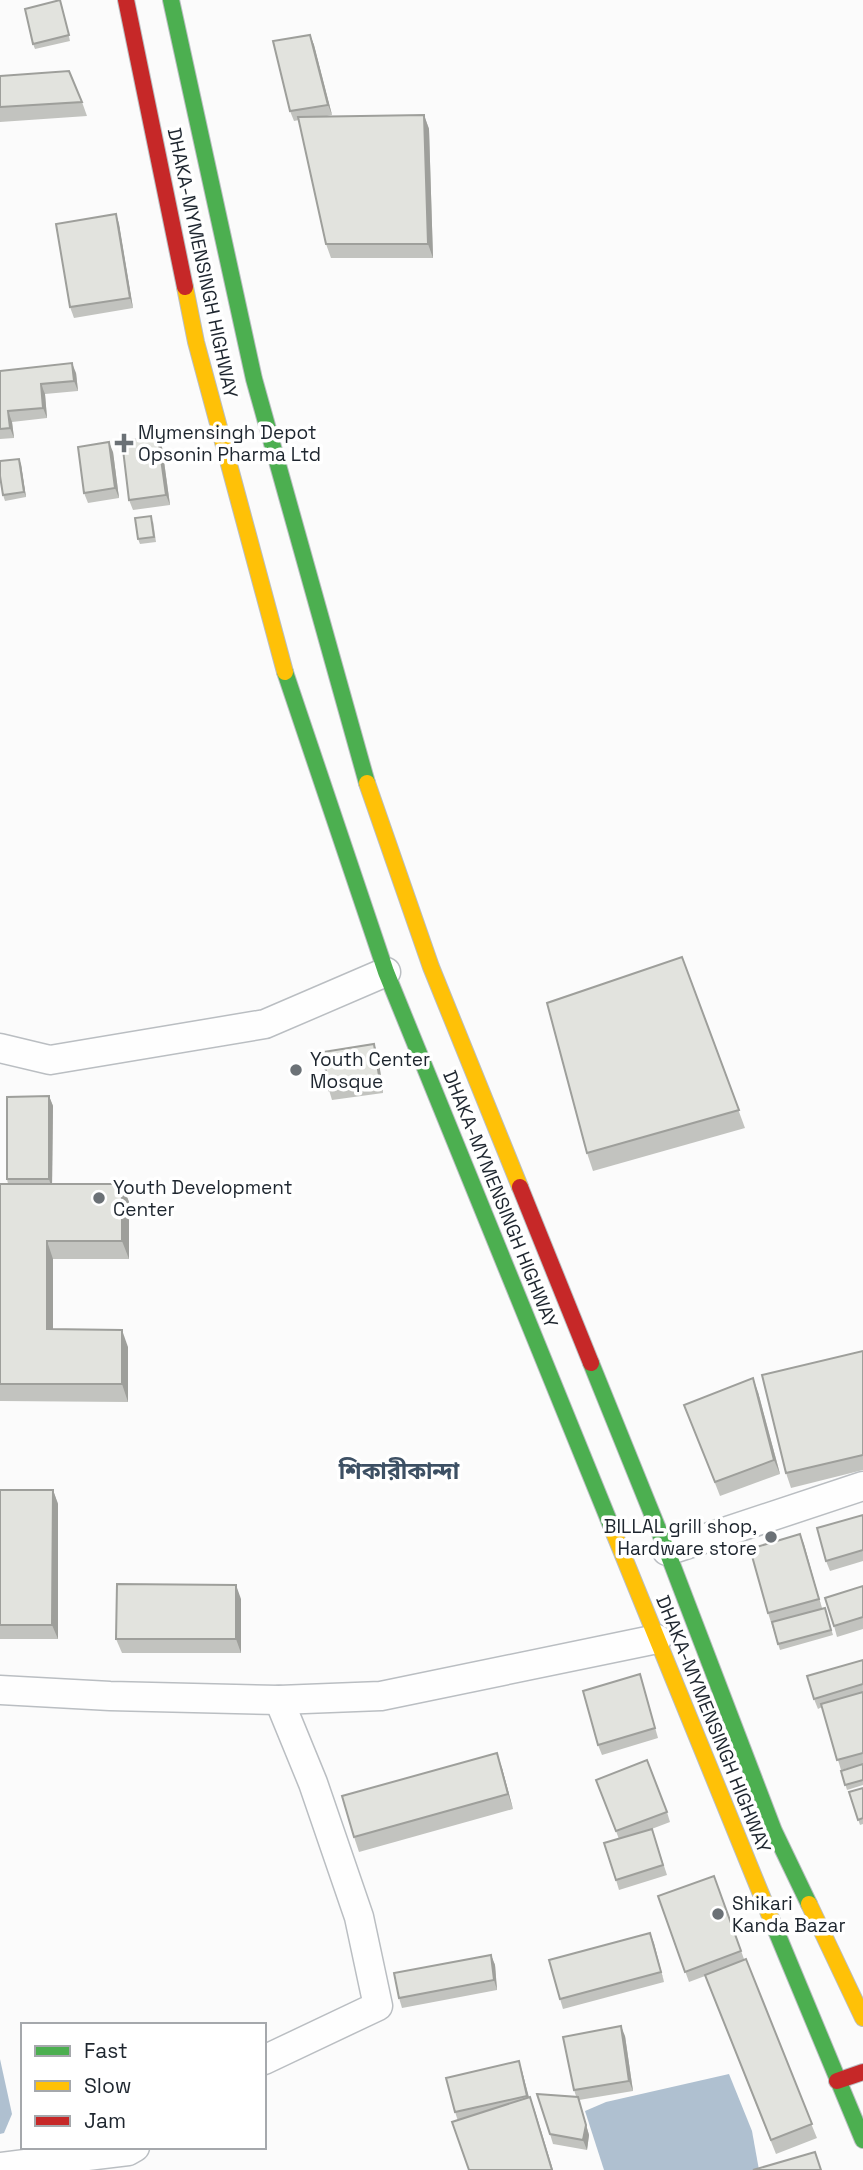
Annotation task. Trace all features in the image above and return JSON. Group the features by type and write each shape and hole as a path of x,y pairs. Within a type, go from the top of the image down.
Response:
{"main road":[{"name":"DHAKA-MYMENSINGH HIGHWAY","path":"126,0 196,342 272,629 386,972 836,2081 863,2140"},
{"name":"DHAKA-MYMENSINGH HIGHWAY","path":"171,0 254,379 369,790 431,967 667,1551 774,1831 863,2018"},
{"path":"836,2081 863,2072"}],"street":[{"path":"0,1048 50,1060 265,1024 386,972"},
{"path":"667,1551 863,1486"},
{"path":"0,1690 279,1700 381,1696 657,1639"},
{"path":"266,2059 378,2006 359,1917 313,1783 279,1700"},
{"path":"0,2168 132,2149"}],"water":[{"path":"0,2059 12,2114 4,2133 0,2134"},
{"path":"729,2074 752,2131 759,2170 604,2170 585,2111 606,2102"}],"building":[{"path":"60,0 69,35 33,44 25,9"},
{"path":"310,35 328,105 290,111 273,41"},
{"path":"69,71 82,102 0,107 0,76"},
{"path":"424,115 428,244 326,244 298,117"},
{"path":"116,214 130,298 70,307 56,224"},
{"path":"72,363 74,381 41,384 43,408 8,411 10,428 0,429 0,371"},
{"path":"158,437 166,495 129,500 122,441"},
{"path":"109,442 115,488 84,493 78,447"},
{"path":"19,459 24,492 3,495 0,461"},
{"path":"151,516 154,537 138,539 135,518"},
{"path":"682,957 739,1110 587,1153 547,1003"},
{"path":"374,1044 380,1082 329,1090 323,1052"},
{"path":"49,1096 49,1179 7,1179 7,1097"},
{"path":"0,1184 122,1184 122,1241 47,1241 47,1329 122,1330 122,1384 0,1384"},
{"path":"863,1351 863,1455 786,1473 762,1375"},
{"path":"753,1378 774,1460 715,1482 684,1405"},
{"path":"0,1490 53,1490 52,1625 0,1625"},
{"path":"863,1515 863,1550 826,1561 817,1528"},
{"path":"800,1534 819,1599 768,1613 750,1549"},
{"path":"117,1584 236,1585 236,1639 116,1639"},
{"path":"863,1586 863,1617 834,1626 825,1598"},
{"path":"825,1608 831,1630 778,1644 772,1622"},
{"path":"863,1660 863,1684 814,1699 807,1676"},
{"path":"640,1674 655,1728 598,1745 583,1691"},
{"path":"863,1692 863,1753 837,1760 821,1704"},
{"path":"497,1753 508,1794 354,1837 342,1796"},
{"path":"647,1760 667,1812 616,1831 596,1780"},
{"path":"863,1764 863,1780 845,1785 841,1771"},
{"path":"863,1788 863,1818 858,1820 849,1792"},
{"path":"652,1829 663,1865 616,1880 604,1843"},
{"path":"714,1876 741,1951 685,1972 658,1896"},
{"path":"650,1933 661,1972 560,1999 549,1960"},
{"path":"491,1955 494,1980 399,1998 394,1973"},
{"path":"746,1959 812,2124 771,2140 705,1975"},
{"path":"621,2026 629,2081 574,2090 563,2037"},
{"path":"519,2061 527,2096 455,2112 446,2078"},
{"path":"537,2094 578,2097 586,2125 583,2140 550,2134"},
{"path":"530,2097 552,2170 469,2170 452,2122"},
{"path":"815,2152 821,2170 753,2170"}],"traffic: fast":[{"path":"171,0 254,379 367,783"},
{"path":"285,672 386,972 614,1533"},
{"path":"591,1363 667,1551 774,1831 809,1904"},
{"path":"772,1921 863,2140"}],"traffic: slow":[{"path":"185,287 196,342 285,672"},
{"path":"367,783 431,967 520,1187"},
{"path":"614,1533 772,1921"},
{"path":"809,1904 863,2018"}],"traffic: jam":[{"path":"126,0 185,287"},
{"path":"520,1187 591,1363"},
{"path":"837,2081 863,2072"}],"place":[{"name":"Mymensingh Depot Opsonin Pharma Ltd","path":"124,443"},
{"name":"Youth Center Mosque","path":"296,1070"},
{"name":"Youth Development Center","path":"99,1198"},
{"name":"BILLAL grill shop, Hardware store","path":"771,1537"},
{"name":"Shikari Kanda Bazar","path":"718,1914"}],"district":[{"name":"শিকারীকান্দা","path":"399,1471"}]}
